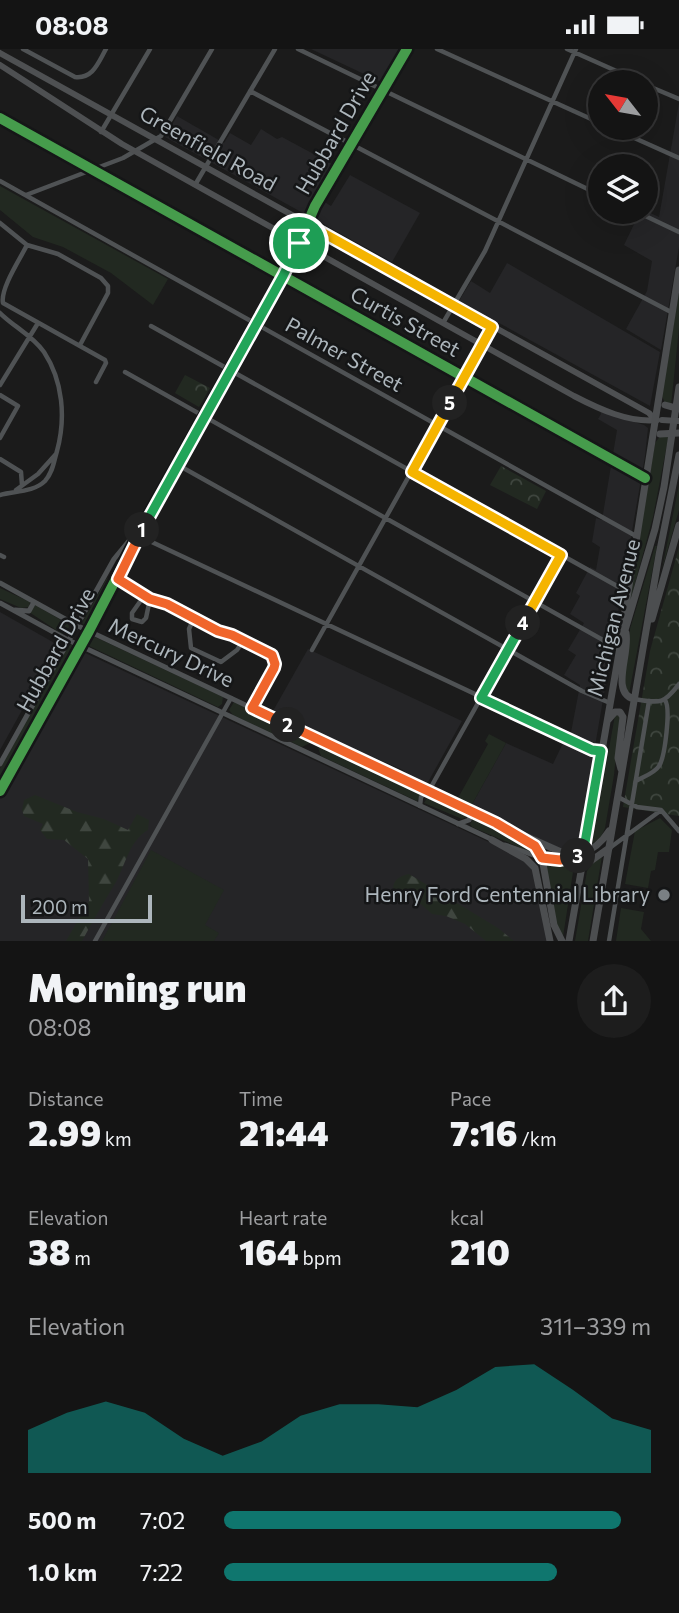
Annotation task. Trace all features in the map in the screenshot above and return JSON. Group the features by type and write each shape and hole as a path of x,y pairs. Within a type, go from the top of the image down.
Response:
{"main road":[{"name":"Greenfield Road","path":"0,53 630,404 649,412 658,420"},
{"name":"Greenfield Road","path":"0,65 101,132 574,396 619,415 643,421 679,421"},
{"path":"620,648 619,635 652,438 658,420 658,398 679,270"},
{"name":"Michigan Avenue","path":"569,941 620,648 662,498 679,387"},
{"path":"658,398 665,405 679,409"},
{"path":"619,415 628,410 630,404"},
{"path":"652,438 660,434 679,433"},
{"name":"Michigan Avenue","path":"593,941 679,455"},
{"path":"642,654 679,525"},
{"path":"626,632 628,644 620,685 626,695 634,699"},
{"path":"606,722 615,712 620,712 623,717 618,758 622,770"},
{"path":"496,823 561,852 569,852 586,840"},
{"path":"562,941 554,925 542,858 560,860 583,854 604,839 613,824"},
{"path":"492,840 526,859 535,868 550,941"},
{"path":"581,868 609,848"}],"street":[{"path":"23,49 75,77 82,78 89,76 94,70 106,49"},
{"path":"101,132 149,49"},
{"path":"26,195 93,170 161,136 212,49"},
{"path":"195,185 275,49"},
{"path":"298,49 588,189"},
{"name":"Hubbard Drive","path":"0,791 118,579 148,517 283,276 315,206 407,49"},
{"path":"437,49 588,117"},
{"path":"567,49 615,70"},
{"path":"443,323 485,251 575,51"},
{"path":"658,90 679,99"},
{"path":"250,91 672,312"},
{"name":"Curtis Street","path":"0,118 645,478"},
{"path":"639,140 679,158"},
{"name":"Palmer Street","path":"0,181 636,536"},
{"path":"658,222 679,232"},
{"path":"0,223 27,246 58,254 100,278 108,286 108,293 80,345"},
{"path":"27,246 2,289 3,303 106,361 96,381"},
{"path":"0,313 30,336 48,359 59,389 62,425 53,468 46,480 28,490 16,490"},
{"path":"0,385 38,323"},
{"path":"151,326 626,591"},
{"path":"312,650 492,327"},
{"path":"125,372 620,648"},
{"path":"0,395 18,406 0,438"},
{"path":"0,495 16,490 38,474 56,453"},
{"path":"0,459 21,472 22,486"},
{"path":"178,465 582,691 610,703"},
{"name":"Hubbard Drive","path":"0,764 106,572 148,517"},
{"path":"139,536 592,750 601,751"},
{"path":"122,549 127,550 130,555"},
{"path":"420,806 421,797 428,792 561,555"},
{"path":"106,572 144,596 167,604 272,655 275,664 252,708"},
{"name":"Mercury Drive","path":"0,585 76,625 496,823 535,846 542,858"},
{"path":"144,596 132,613 134,621 144,621 150,599"},
{"path":"12,610 29,611 31,601"},
{"name":"Mercury Drive","path":"0,603 68,641 492,840 542,858"},
{"path":"194,618 189,629 191,648 217,662 224,661 235,653 243,641"},
{"path":"634,699 664,701 679,684"},
{"path":"95,941 231,698"},
{"path":"609,941 649,701"},
{"path":"635,782 659,767 669,708 664,701"},
{"path":"307,753 316,738"},
{"path":"617,796 631,804 661,810 679,831"},
{"path":"609,848 661,810"},
{"path":"458,824 469,820 472,812"}],"shaded area":[{"path":"311,49 401,49 381,82"},
{"path":"679,103 679,247 661,350 626,329 647,291 652,261 624,245 634,224 658,224"},
{"path":"177,116 224,143 230,133 251,145 261,129 277,139 282,137 334,165 341,170 323,201 331,206 350,175 420,213 392,262 165,137"},
{"path":"507,263 660,352 650,406 459,301 471,281 490,293"},
{"path":"600,411 648,428 579,839 568,849 561,849 470,808 506,743 553,764 564,741 569,743 580,685 564,675 576,655 568,650 584,623 570,614 580,596 576,593 590,567 596,570 600,547 592,542 596,518 602,520 617,430 598,419"},
{"path":"0,612 58,645 0,750"},
{"path":"308,649 462,721 427,784 403,770 273,711"},
{"path":"81,651 523,858 533,868 548,941 0,941 0,798"}],"green space":[{"path":"0,186 168,279 153,305 111,273 63,247 33,237 0,210"},
{"path":"679,291 679,328 671,406 665,403 662,396"},
{"path":"185,375 210,388 199,407 175,393"},
{"path":"669,434 653,517 627,613 655,443 661,435"},
{"path":"501,466 546,491 537,509 490,485"},
{"path":"679,485 679,510 662,569"},
{"path":"655,546 629,694 625,687 624,671 630,629"},
{"path":"679,547 679,816 623,807 650,651"},
{"path":"107,578 111,583 91,619 84,625 82,623"},
{"path":"0,588 30,602 29,607 21,608 0,599"},
{"path":"35,605 68,624 65,633 62,634 29,612"},
{"path":"93,636 223,697 222,704 218,707 89,646 87,644"},
{"path":"71,644 74,647 71,654 0,783 0,768 65,650"},
{"path":"234,702 307,736 310,743 302,747 233,715 229,710"},
{"path":"615,715 620,716 605,828 601,837 592,844"},
{"path":"489,734 506,743 470,808 454,798 458,798 488,744 485,741"},
{"path":"324,745 423,793 417,801 321,756 318,748"},
{"path":"35,795 128,830 137,814 149,820 148,830 132,846 116,882 82,941 66,941 89,901 88,859 64,840 47,839 40,830 43,824 24,816 24,800"},
{"path":"427,798 466,810 469,816 462,819 424,803"},
{"path":"475,816 533,846 538,852 537,855 472,827 470,824"},
{"path":"660,818 672,830 669,852 658,852 648,888 625,884 635,831"},
{"path":"151,850 224,890 205,925 219,933 214,941 102,941"},
{"path":"602,856 588,941 575,941 587,871"},
{"path":"575,859 563,937 558,932 544,860"},
{"path":"409,874 498,928 514,941 486,941 465,924 446,916 432,914 414,898 393,888 398,878"},
{"path":"621,908 644,912 641,929 651,941 616,941"}],"cycle path":[{"path":"0,791 89,631 148,517 289,266 315,206 407,49"},
{"path":"0,118 645,478"}],"place":[{"name":"Henry Ford Centennial Library","path":"664,895"}],"route":[{"path":"307,224 492,327 412,472 561,555 481,698 592,750 601,751 583,854 560,860 542,858 535,846 496,823 252,708 274,668 275,659 272,655 167,604 150,599 118,579 148,517 299,243 307,224"}]}
